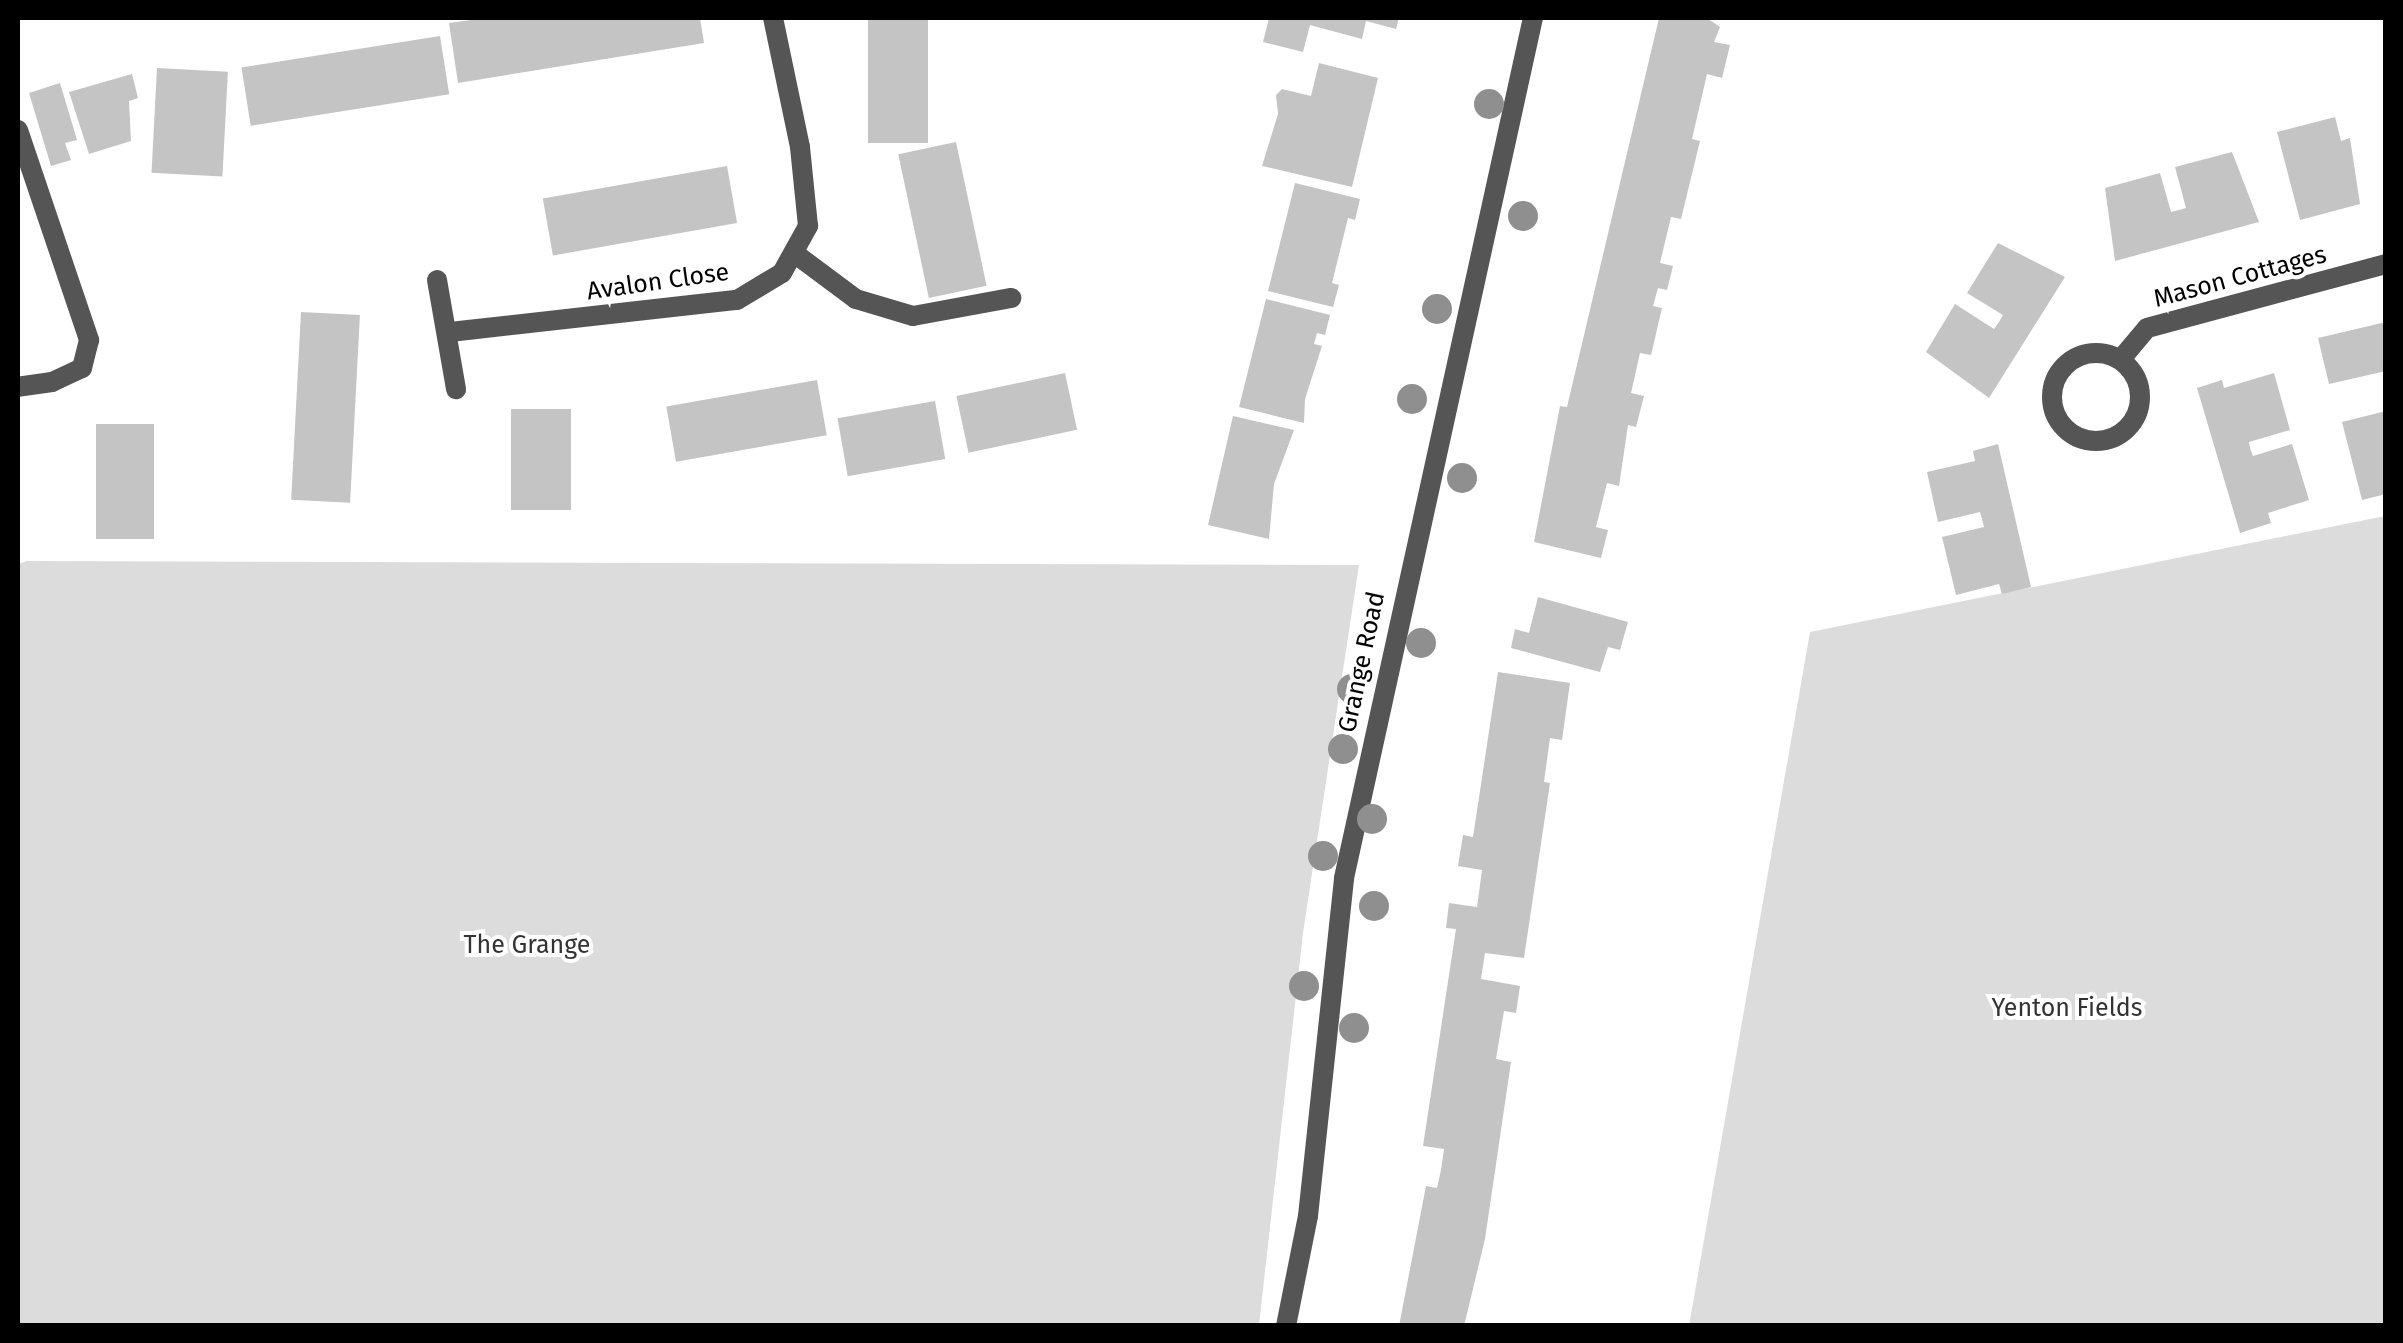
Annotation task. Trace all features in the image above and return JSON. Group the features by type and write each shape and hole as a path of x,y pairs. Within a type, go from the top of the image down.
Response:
{"street":[{"name":"Avalon Close","path":"450,332 737,300 782,274 808,226 800,147 774,18"},
{"name":"Grange Road","path":"1286,1326 1308,1216 1344,878 1534,18"},
{"path":"18,130 89,340 82,368 52,382 18,387"},
{"path":"794,252 856,299 913,316 1010,298"},
{"name":"Mason Cottages","path":"2121,359 2147,328 2386,264"},
{"path":"438,280 450,332 456,389"},
{"path":"2081,354 2121,359 2136,377 2140,406 2120,436 2092,443 2064,430 2052,410 2056,374 2081,354"}],"green space":[{"name":"Yenton Fields","path":"2385,516 2385,1325 1689,1326 1810,632"},
{"name":"The Grange","path":"27,561 1359,565 1303,933 1259,1325 18,1325 18,564"}],"building":[{"path":"486,18 700,18 704,43 458,83 449,23"},
{"path":"868,18 928,18 928,143 868,143"},
{"path":"1269,18 1399,18 1396,29 1366,21 1362,39 1310,25 1303,52 1263,42"},
{"path":"1659,18 1707,18 1720,27 1714,42 1730,45 1722,78 1707,74 1692,139 1700,141 1681,219 1671,217 1660,263 1673,266 1667,290 1658,288 1653,306 1662,308 1651,355 1640,353 1631,393 1644,396 1636,427 1628,425 1619,486 1607,483 1596,527 1608,530 1601,558 1534,542 1560,406 1567,407"},
{"path":"440,36 449,94 251,126 241,67"},
{"path":"1319,63 1378,78 1352,187 1262,166 1278,114 1276,95 1282,89 1311,96"},
{"path":"157,68 228,72 222,177 152,173"},
{"path":"132,74 138,98 129,101 131,141 89,154 69,92"},
{"path":"60,83 77,140 65,143 71,160 51,166 29,93"},
{"path":"2335,117 2341,141 2350,138 2360,204 2300,220 2277,132"},
{"path":"956,142 987,286 929,298 898,154"},
{"path":"2232,152 2259,222 2115,261 2105,188 2160,173 2171,212 2179,210 2186,208 2175,167"},
{"path":"727,166 737,223 553,256 543,198"},
{"path":"1295,183 1360,199 1355,220 1348,218 1332,283 1339,285 1333,307 1268,291"},
{"path":"1998,243 2065,277 1989,398 1926,352 1955,304 1994,329 1999,322 2003,315 1967,293"},
{"path":"1266,299 1330,315 1325,335 1317,333 1314,344 1322,346 1305,399 1304,423 1239,407"},
{"path":"301,312 360,315 350,503 291,500"},
{"path":"2386,322 2386,371 2329,384 2318,338"},
{"path":"1065,373 1077,430 968,453 956,396"},
{"path":"2274,373 2290,430 2249,442 2250,448 2253,456 2292,444 2309,500 2268,513 2271,523 2240,533 2197,388 2222,380 2224,388"},
{"path":"817,380 827,435 676,462 666,407"},
{"path":"935,401 945,459 848,476 838,418"},
{"path":"511,409 571,409 571,510 511,510"},
{"path":"2386,411 2386,494 2362,500 2342,422"},
{"path":"1233,416 1294,430 1274,484 1269,539 1208,525"},
{"path":"96,424 154,424 154,539 96,539"},
{"path":"1998,444 2031,587 2002,594 1999,584 1956,595 1942,537 1984,527 1980,512 1938,522 1927,472 1975,461 1973,451"},
{"path":"1538,597 1628,622 1620,650 1608,647 1600,672 1511,648 1515,629 1529,633"},
{"path":"1498,672 1570,683 1562,740 1550,738 1544,782 1550,783 1524,958 1485,953 1481,979 1520,986 1516,1013 1504,1011 1496,1059 1511,1062 1485,1239 1464,1326 1399,1326 1426,1186 1437,1188 1441,1170 1444,1149 1423,1146 1456,929 1446,928 1449,903 1477,907 1482,870 1458,866 1463,835 1473,837"}]}
